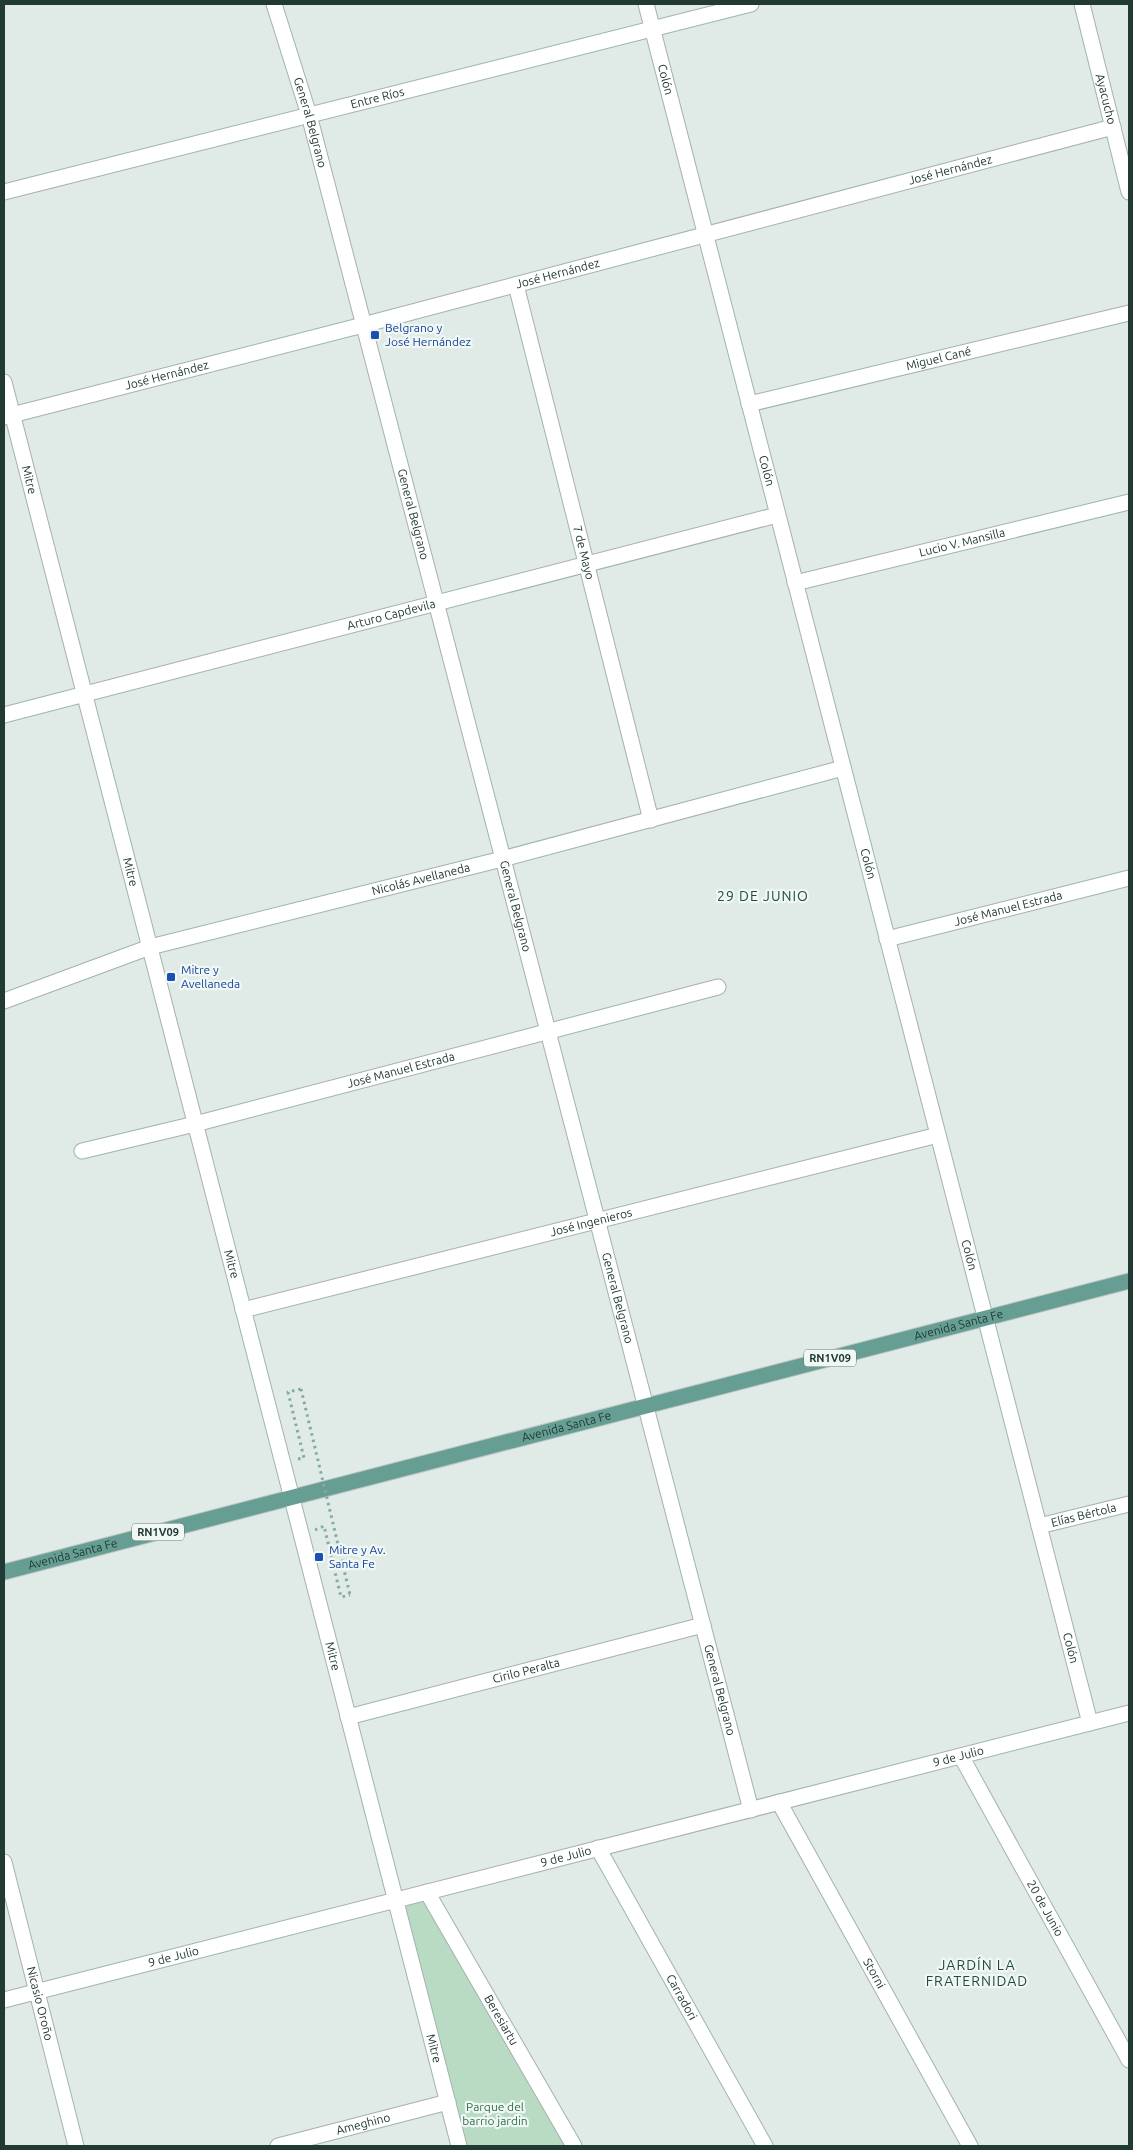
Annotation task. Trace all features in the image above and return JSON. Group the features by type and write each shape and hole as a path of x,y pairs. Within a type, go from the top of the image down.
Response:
{"main road":[{"name":"Avenida Santa Fe","path":"4,1572 1129,1280"}],"street":[{"name":"General Belgrano","path":"274,4 308,115 751,1810"},
{"name":"Colón","path":"646,4 1090,1723"},
{"name":"Entre Ríos","path":"4,192 750,4"},
{"name":"Ayacucho","path":"1082,4 1129,192"},
{"name":"José Hernández","path":"8,416 1113,128"},
{"name":"7 de Mayo","path":"516,285 651,820"},
{"name":"Miguel Cané","path":"749,404 1129,313"},
{"name":"Mitre","path":"4,382 8,416 84,694 150,947 459,2146"},
{"name":"Lucio V. Mansilla","path":"795,583 1129,502"},
{"name":"Arturo Capdevila","path":"4,715 777,515"},
{"name":"Nicolás Avellaneda","path":"4,1001 150,947 502,859 843,768"},
{"name":"José Manuel Estrada","path":"887,940 1129,878"},
{"name":"José Manuel Estrada","path":"82,1150 195,1124 718,988"},
{"name":"José Ingenieros","path":"243,1310 938,1135"},
{"name":"Elías Bértola","path":"1039,1526 1129,1504"},
{"name":"Cirilo Peralta","path":"348,1717 702,1625"},
{"name":"9 de Julio","path":"4,2000 1129,1713"},
{"name":"20 de Junio","path":"960,1756 1129,2060"},
{"name":"Storni","path":"779,1802 970,2146"},
{"name":"Carradori","path":"598,1848 765,2146"},
{"name":"Nicasio Oroño","path":"4,1862 76,2146"},
{"name":"Beresiartu","path":"427,1892 574,2146"},
{"name":"Ameghino","path":"278,2146 448,2102"}],"path":[{"path":"283,1464 304,1458 288,1392 301,1389 350,1595 341,1597 324,1526 302,1535"}],"green space":[{"name":"Parque del barrio jardin","path":"427,1892 574,2146 459,2146 396,1900"}],"place":[{"name":"Belgrano y José Hernández","path":"375,335"},
{"name":"Mitre y Avellaneda","path":"171,977"},
{"name":"Mitre y Av. Santa Fe","path":"319,1557"}],"district":[{"name":"29 DE JUNIO","path":"763,896"},
{"name":"JARDÍN LA FRATERNIDAD","path":"977,1974"}]}
